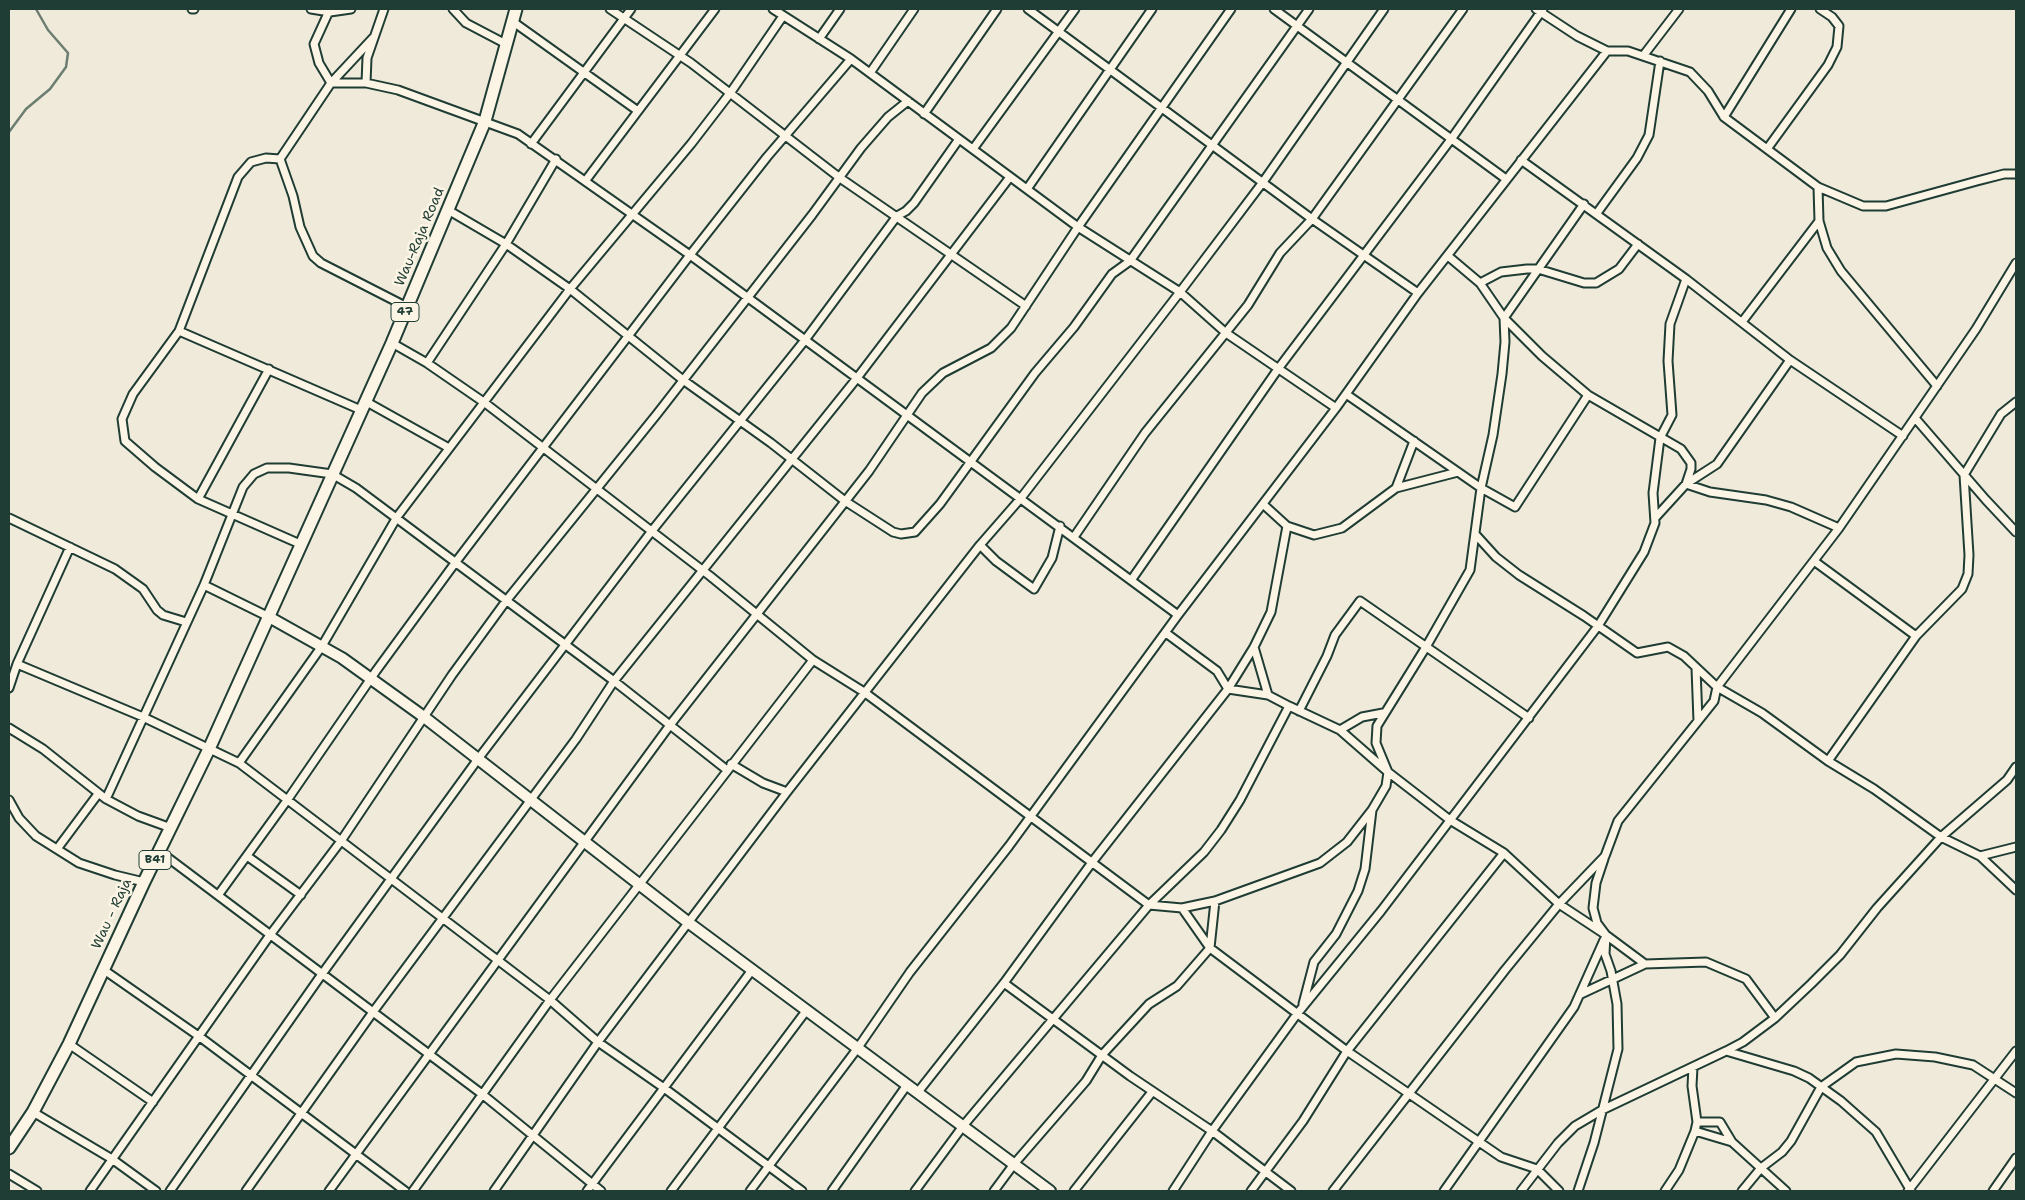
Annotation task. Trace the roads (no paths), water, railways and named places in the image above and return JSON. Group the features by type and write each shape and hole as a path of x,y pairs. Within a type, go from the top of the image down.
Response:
{"main road":[{"name":"Wau-Raja Road","path":"271,612 392,343 485,121 516,9"},
{"name":"Wau - Raja","path":"9,1148 33,1112 69,1044 144,882 209,749 271,612"}],"street":[{"path":"311,9 351,9"},
{"path":"366,83 367,58 384,9"},
{"path":"453,9 466,23 506,44"},
{"path":"610,9 680,55 731,92 840,178 1026,306"},
{"path":"531,144 631,9"},
{"path":"586,180 715,9"},
{"path":"773,9 851,59 1078,227 1180,292 1226,333 1336,408"},
{"path":"820,39 840,9"},
{"path":"870,73 914,9"},
{"path":"924,114 996,9"},
{"path":"1028,9 1312,219 1418,293"},
{"path":"973,149 1075,9"},
{"path":"1027,189 1109,68 1152,9"},
{"path":"329,1191 429,1056 496,960 670,725 868,471 906,413 922,393 943,373 991,348 1011,328 1078,227 1231,9"},
{"path":"1274,9 1506,179"},
{"path":"448,210 506,244 570,289 683,380 792,458 845,501 893,532 902,534 915,532 940,504 1035,373 1074,327 1108,280 1120,267 1130,261 1309,9"},
{"path":"494,1191 598,1042 786,792 980,545 1021,498 1263,182 1384,9"},
{"path":"1074,537 1145,433 1248,305 1280,253 1312,219 1463,9"},
{"path":"1643,56 1679,9"},
{"path":"1724,117 1791,9"},
{"path":"1768,149 1828,65 1838,47 1840,34 1838,26 1832,17 1820,9"},
{"path":"330,10 314,44 319,63 331,83"},
{"path":"1132,580 1278,369 1452,138 1540,10 1577,36 1607,50 1628,52 1690,72 1708,91 1724,117 1818,187 1863,206 1874,208 1907,201 2004,174 2016,174"},
{"path":"239,764 322,646 397,517 570,289 676,162 731,92 783,16"},
{"path":"512,21 638,111"},
{"path":"280,159 331,83 373,38"},
{"path":"750,1191 857,1048 910,972 1032,816 1178,615 1264,505 1418,293 1607,50"},
{"path":"219,894 455,563 690,255 785,135 851,59"},
{"path":"1598,214 1637,158 1649,135 1660,61"},
{"path":"331,83 366,83 398,90 511,130 556,159 690,255 1060,526 1178,615"},
{"path":"90,1191 270,935 341,841 424,717 506,601 683,380 881,125 908,101"},
{"path":"170,1191 322,974 478,759 651,532 805,340 897,216 914,203 960,139"},
{"path":"280,159 266,158 251,162 238,177 179,331 134,394 122,419 122,430 125,441 155,467 198,499 300,544"},
{"path":"280,159 302,233 313,256 321,263 407,307"},
{"path":"427,363 506,244 556,159"},
{"path":"1521,160 1686,279 1790,360 1903,436"},
{"path":"246,1191 373,1012 614,682 857,378 1010,177"},
{"path":"1818,187 1819,221 1827,248 1841,271 1937,386"},
{"path":"392,343 427,363 485,403 758,614 812,660 864,692 1093,861 1149,905 1182,908 1216,900 1320,863 1347,842 1372,810 1386,786 1388,772 1376,742 1377,726 1383,713 1467,579 1476,535 1481,488 1493,435 1502,374 1505,342 1504,318 1584,204"},
{"path":"1742,322 1819,221"},
{"path":"1480,283 1501,272 1538,269 1564,279 1596,283 1619,269 1638,244"},
{"path":"1448,256 1480,283 1504,318 1542,356 1588,395 1681,449 1692,469 1686,484"},
{"path":"1578,1191 1618,1049 1619,1031 1612,979 1605,954 1606,935 1597,923 1593,908 1596,883 1618,821 1714,701 1717,687 1839,528 1976,329 2016,263"},
{"path":"1173,1191 1212,1131 1303,1006 1365,932 1598,626 1644,552 1652,537 1655,518 1653,493 1660,438 1672,415 1668,361 1670,324 1686,279"},
{"path":"179,331 269,369 363,405 449,448"},
{"path":"1655,518 1686,484 1717,464 1790,360"},
{"path":"198,499 269,369"},
{"path":"1346,394 1481,488 1515,507 1588,395"},
{"path":"1828,761 1916,636 1962,589 1968,574 1968,511 1964,475 2001,414 2016,402"},
{"path":"1915,418 2016,532"},
{"path":"1396,488 1414,441"},
{"path":"106,800 204,585 243,486 254,474 267,468 289,468 332,474 356,488 397,517 670,725 729,767 786,792"},
{"path":"1264,505 1287,526 1314,536 1342,528 1396,488 1458,472"},
{"path":"1686,484 1710,492 1778,503 1839,528"},
{"path":"9,518 115,569 143,589 157,610 163,615 186,622"},
{"path":"980,545 996,562 1034,588 1052,558 1060,526"},
{"path":"918,1092 1004,983 1093,861 1228,689 1254,647 1271,612 1287,526"},
{"path":"1476,535 1496,556 1519,575 1637,653 1668,647 1684,656 1717,687 1762,713 1828,761 1874,789 1941,837 1980,856 2016,890"},
{"path":"9,688 17,664 70,547"},
{"path":"1814,561 1916,636"},
{"path":"204,585 271,612 424,717 688,923 1050,1191"},
{"path":"1299,711 1327,656 1335,635 1360,600 1529,718"},
{"path":"1166,633 1217,671 1228,689"},
{"path":"1254,647 1268,695"},
{"path":"413,1191 550,1000 812,660"},
{"path":"17,664 143,717 239,764 288,799 390,880 550,1000 598,1042 664,1088 802,1191"},
{"path":"1696,668 1698,721"},
{"path":"1228,689 1268,695 1340,730 1388,772 1450,820 1504,853 1559,904 1645,964"},
{"path":"915,1191 963,1126 1149,905 1204,852 1221,830 1240,800 1289,706"},
{"path":"1340,730 1362,717 1383,713"},
{"path":"9,728 43,749 106,800 138,816 171,828"},
{"path":"1521,1191 1537,1169 1574,1126 1602,1110 1743,1042 1775,1018 1840,955 1877,908 1941,837 2007,780 2016,767"},
{"path":"57,849 98,794"},
{"path":"9,800 25,824 36,836 79,863 144,882"},
{"path":"1303,1006 1314,962 1336,934 1358,891 1365,869 1372,810"},
{"path":"1980,856 2016,847"},
{"path":"159,851 219,894 429,1056 482,1094 602,1191"},
{"path":"1251,1191 1303,1121 1347,1051 1504,853"},
{"path":"247,856 301,895"},
{"path":"1333,1191 1559,904 1605,856"},
{"path":"994,1191 1014,1164 1086,1081 1102,1054 1149,1004 1177,986 1210,948 1216,900"},
{"path":"1182,908 1210,948 1297,1014 1347,1051 1501,1157 1537,1169 1559,1191"},
{"path":"1444,1191 1581,994 1606,935"},
{"path":"1581,994 1645,964 1706,962 1746,979 1775,1018"},
{"path":"104,970 200,1037 405,1191"},
{"path":"587,1191 752,970"},
{"path":"1004,983 1152,1092 1212,1131 1291,1191"},
{"path":"671,1191 806,1011"},
{"path":"69,1044 153,1102"},
{"path":"1726,1051 1794,1071 1809,1078 1841,1101 1876,1132 1910,1191 1993,1078 2016,1051"},
{"path":"1742,1191 1761,1168 1782,1152 1791,1142 1821,1087 1856,1062 1896,1054 1935,1057 1973,1065 2016,1093"},
{"path":"1665,1191 1679,1170 1695,1131 1696,1122 1692,1086 1693,1067"},
{"path":"832,1191 906,1085"},
{"path":"1074,1191 1152,1092"},
{"path":"33,1112 112,1159 156,1191"},
{"path":"1696,1122 1720,1122 1732,1142 1786,1191"},
{"path":"1695,1131 1732,1142"},
{"path":"1993,1191 2016,1158"},
{"path":"9,1174 37,1191"}],"waterway":[{"path":"9,132 26,109 50,89 66,67 68,53 48,30 36,9"}]}
